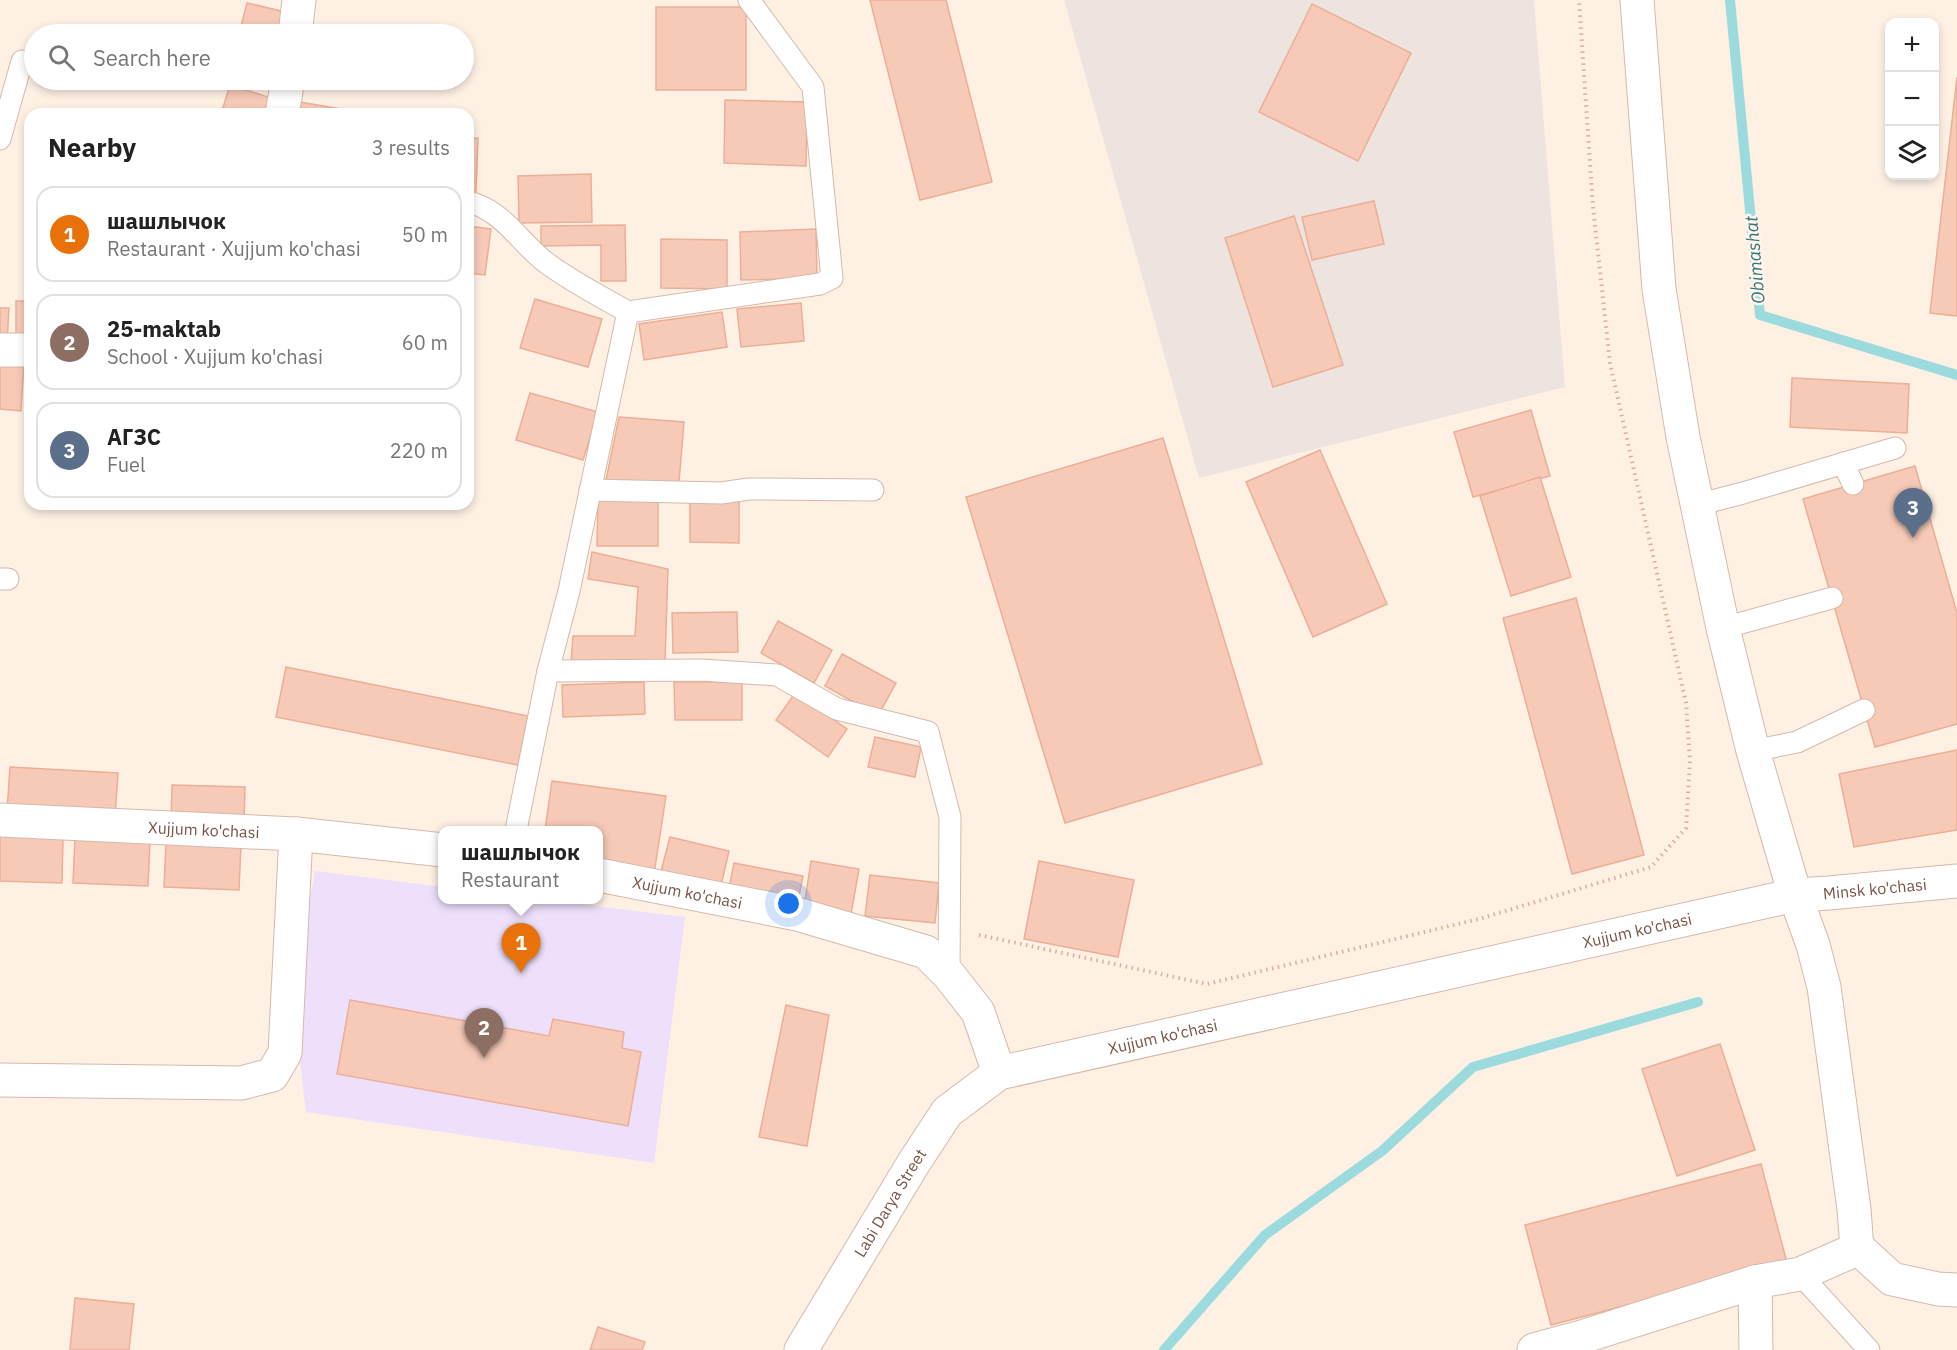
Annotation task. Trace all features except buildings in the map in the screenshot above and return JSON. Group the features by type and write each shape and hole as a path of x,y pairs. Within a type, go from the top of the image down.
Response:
{"street":[{"path":"296,24 299,0"},
{"path":"1637,0 1659,289 1683,437 1723,628 1753,751 1824,987 1854,1209 1857,1249"},
{"path":"283,108 286,90"},
{"path":"0,350 24,350"},
{"name":"Xujjum ko'chasi","path":"0,820 297,834 438,849"},
{"path":"0,1080 241,1083 272,1075 285,1053 297,834"},
{"name":"Xujjum ko'chasi","path":"603,876 797,914 926,952 949,975 978,1012 999,1073 1795,895"},
{"name":"Minsk ko'chasi","path":"1795,895 1957,881"},
{"name":"Labi Darya Street","path":"801,1350 947,1112 999,1073"},
{"path":"1534,1350 1755,1282 1800,1274 1858,1248 1892,1279 1938,1289 1957,1290"},
{"path":"1755,1282 1756,1350"}],"lane":[{"path":"474,203 497,216 544,261 628,312 820,284 832,278 813,87 749,0"},
{"path":"0,139 22,61"},
{"path":"517,826 548,671 569,591 628,312"},
{"path":"1697,504 1743,493 1895,448"},
{"path":"1843,463 1853,484"},
{"path":"590,490 721,493 749,489 873,490"},
{"path":"1723,628 1832,598"},
{"path":"548,671 702,670 777,675 837,708 928,732 950,817 949,975"},
{"path":"1753,751 1797,742 1864,710"},
{"path":"1800,1274 1869,1350"}],"path":[{"path":"949,929 1208,984 1479,919 1650,867 1686,828 1690,761 1686,703 1610,363 1593,207 1579,0"}],"shaded area":[{"path":"1064,0 1534,0 1565,387 1199,478"},
{"path":"315,871 438,886 438,904 578,904 685,917 654,1163 306,1112 293,1004"}],"waterway":[{"name":"Obimashat","path":"1730,0 1760,315 1957,375"},
{"path":"1164,1350 1265,1235 1382,1151 1473,1067 1698,1002"}],"place":[{"name":"АГЗС","path":"1913,538"},
{"name":"шашлычок","path":"521,973"},
{"name":"25-maktab","path":"484,1058"}]}
